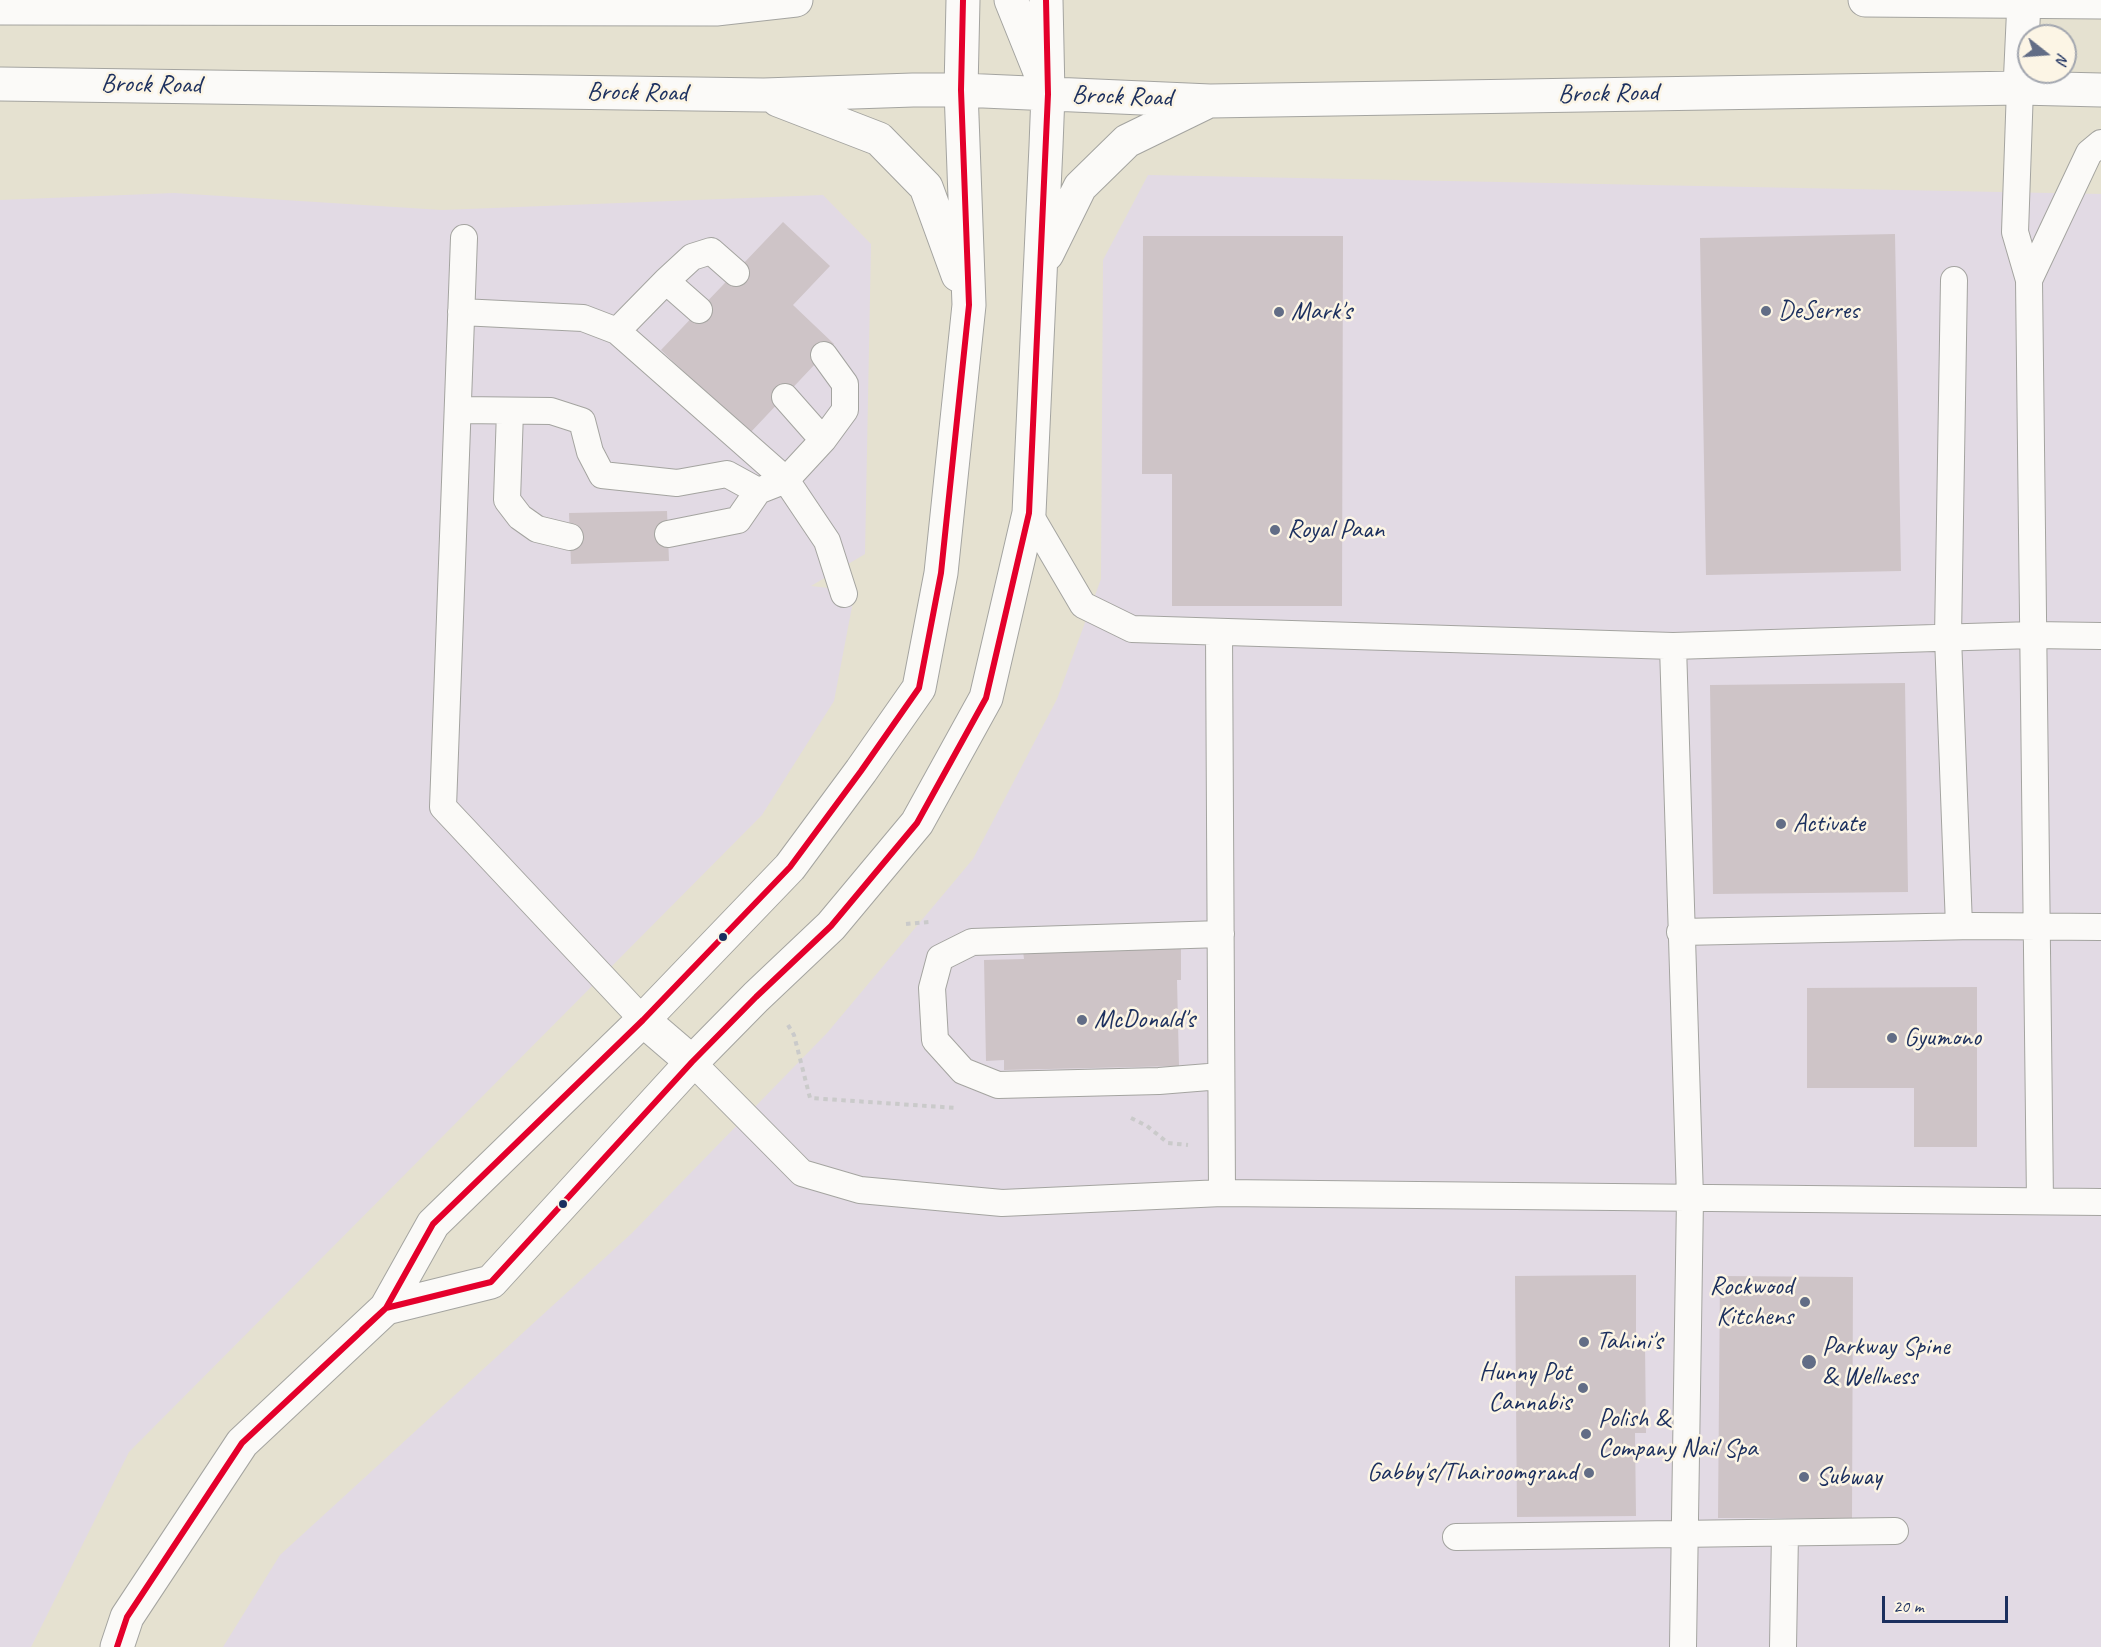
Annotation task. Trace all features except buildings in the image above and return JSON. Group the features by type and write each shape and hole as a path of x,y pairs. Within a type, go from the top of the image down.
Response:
{"main road":[{"path":"0,8 449,4 716,9 796,0"},
{"path":"117,1647 127,1617 242,1443 386,1308 433,1224 643,1020 790,867 919,688 941,573 969,305 961,90 963,0"},
{"path":"1011,0 1048,94"},
{"path":"386,1308 491,1282 692,1062 831,926 917,823 986,698 1029,513 1048,94 1046,0"},
{"path":"1865,0 2101,2"},
{"path":"2020,88 2024,1"},
{"name":"Brock Road","path":"0,84 764,95 961,90 1210,101 2020,88 2101,90"},
{"path":"764,95 879,139 926,187 969,305"},
{"path":"1041,267 1080,187 1126,141 1210,101"},
{"path":"643,1020 692,1062"}],"lane":[{"path":"2020,88 2015,232 2029,280 2040,1201"},
{"path":"2029,280 2089,153 2101,143"},
{"path":"464,238 443,807 643,1020"},
{"path":"617,331 692,257 711,251 736,273"},
{"path":"1954,280 1948,637 1959,926"},
{"path":"666,281 699,310"},
{"path":"460,312 583,318 617,331 786,480 826,541 844,594"},
{"path":"668,534 738,520 758,491 786,480 823,440 845,410 845,384 824,356"},
{"path":"785,397 823,440"},
{"path":"459,410 551,411 582,421 590,452 602,475 677,483 727,474 758,491"},
{"path":"510,411 507,500 520,517 537,529 570,537"},
{"path":"1029,513 1083,605 1132,629 1673,646 2033,635 2101,636"},
{"path":"1219,632 1222,1193"},
{"path":"1673,646 1680,932 1690,1198 1683,1647"},
{"path":"1680,932 1959,926 2101,927"},
{"path":"1221,934 972,942 940,958 932,988 935,1040 963,1071 998,1085 1159,1081 1221,1076"},
{"path":"692,1062 802,1173 860,1190 1002,1203 1222,1193 2101,1202"},
{"path":"1456,1537 1895,1531"},
{"path":"1783,1647 1785,1533"}],"shaded area":[{"path":"1148,175 2101,194 2101,1647 223,1647 280,1555 632,1233 827,1033 973,859 1057,699 1101,579 1103,260"},
{"path":"174,193 442,210 823,195 871,244 865,554 811,586 855,591 834,701 762,815 129,1452 31,1647 0,1647 0,200"}],"transit line":[{"path":"362,1330 386,1308 433,1224 643,1020 790,867 919,688 941,573 969,305 961,90 963,0"},
{"path":"117,1647 127,1617 242,1443 386,1308 491,1282 692,1062 831,926 917,823 986,698 1029,513 1048,94 1046,0"}],"place":[{"name":"DeSerres","path":"1766,311"},
{"name":"Mark's","path":"1279,312"},
{"name":"Royal Paan","path":"1275,530"},
{"name":"Activate","path":"1781,824"},
{"name":"McDonald's","path":"1082,1020"},
{"name":"Gyumono","path":"1892,1038"},
{"name":"Rockwood Kitchens","path":"1805,1302"},
{"name":"Tahini's","path":"1584,1342"},
{"name":"Parkway Spine & Wellness","path":"1809,1362"},
{"name":"Hunny Pot Cannabis","path":"1583,1388"},
{"name":"Polish & Company Nail Spa","path":"1586,1434"},
{"name":"Gabby's/Thairoomgrand","path":"1589,1473"},
{"name":"Subway","path":"1804,1477"}]}
